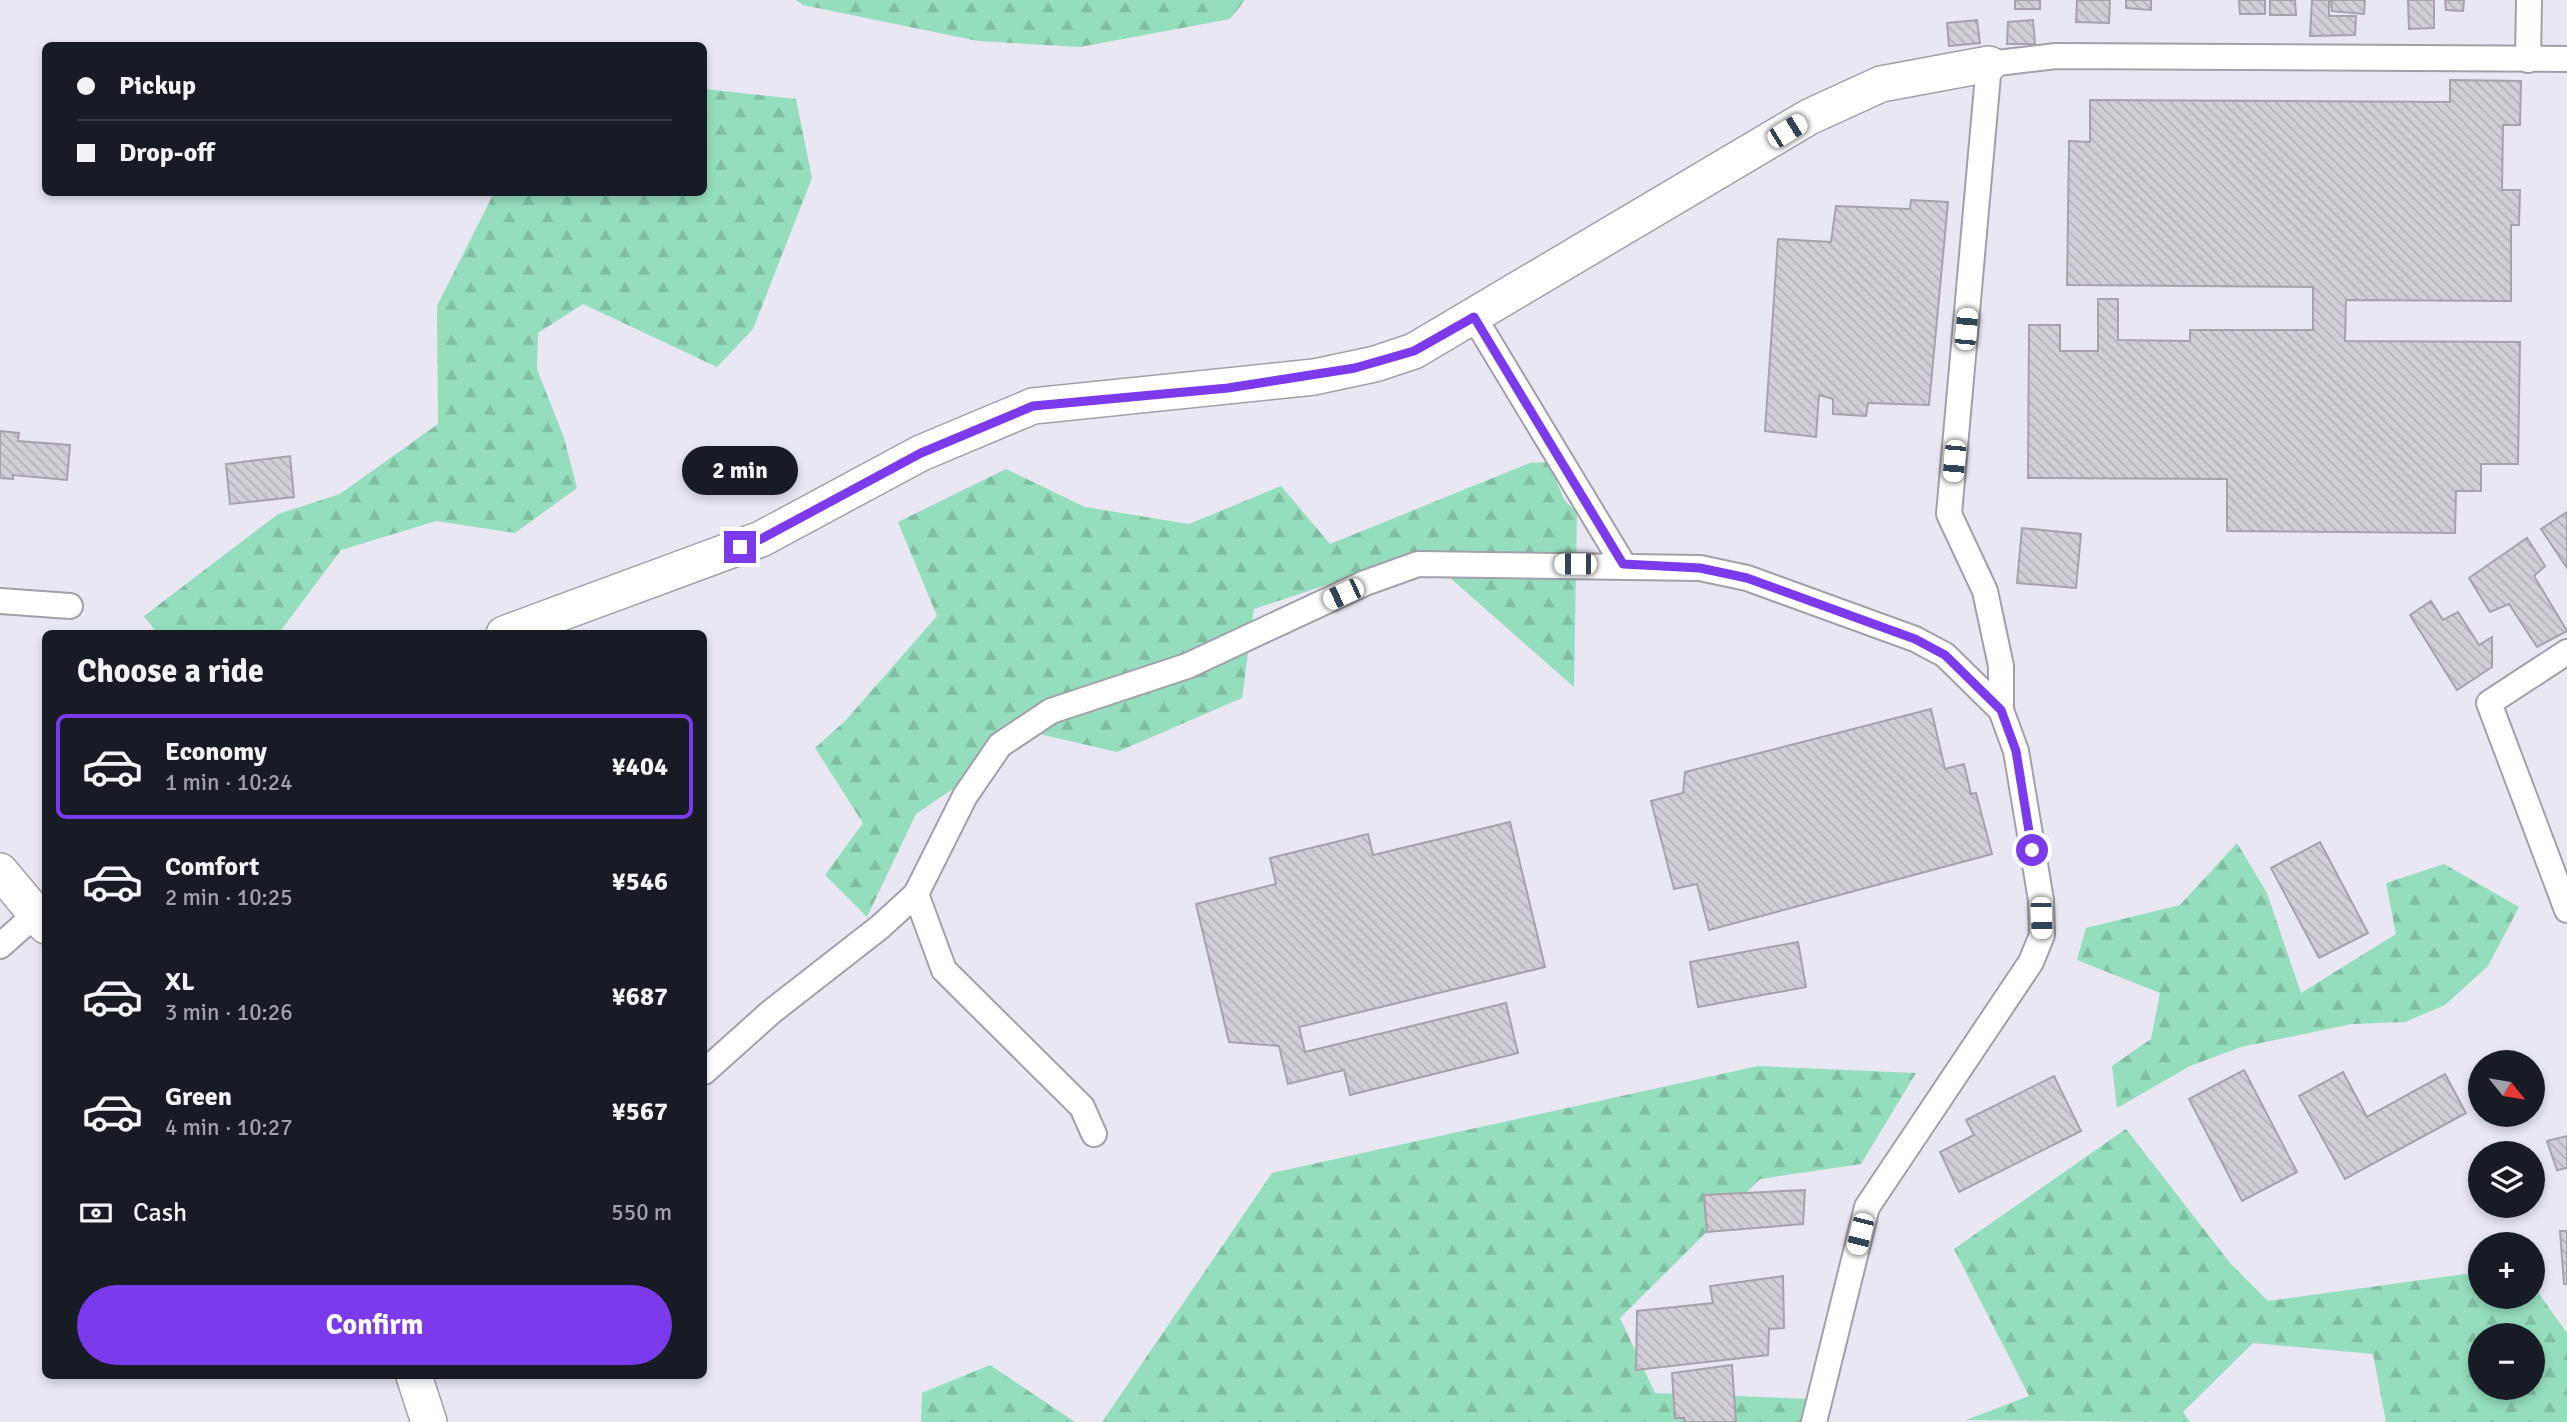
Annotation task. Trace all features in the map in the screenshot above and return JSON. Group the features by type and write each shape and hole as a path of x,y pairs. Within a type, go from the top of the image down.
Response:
{"street":[{"path":"2528,60 2529,0"},
{"path":"515,630 761,539 921,453 1033,406 1228,388 1338,372 1414,351 1809,117 1854,95 1892,82 1989,64 2056,56 2567,60"},
{"path":"1814,1422 1867,1207 2031,962 2042,935 2041,900 2016,751 2001,710 2001,666 1985,591 1949,514 1989,64"},
{"path":"1474,317 1623,564"},
{"path":"707,1069 771,1012 880,927 916,894 965,796 1000,745 1051,711 1186,666 1365,583 1418,564 1623,564 1700,568 1747,578 1915,639 1945,655 2001,710"},
{"path":"0,601 70,606"},
{"path":"2567,652 2489,703 2567,909"},
{"path":"0,871 42,914 0,946"},
{"path":"916,894 944,970 1082,1107 1094,1134"},
{"path":"416,1379 429,1422"}],"green space":[{"path":"796,0 1245,0 1230,19 1080,47 978,41 803,5"},
{"path":"707,89 796,99 812,178 753,329 717,367 583,304 538,333 537,369 564,438 577,488 515,533 436,521 341,550 281,630 155,630 144,616 278,514 340,494 438,424 437,306 492,196 707,196"},
{"path":"1548,462 1565,501 1577,512 1574,687 1422,553 1254,609 1242,698 1117,752 1035,733 916,814 867,917 825,875 863,823 815,748 846,720 937,616 898,522 1006,469 1085,507 1189,524 1281,486 1330,544 1530,463"},
{"path":"2237,843 2267,893 2301,993 2396,934 2386,883 2444,864 2519,907 2488,966 2445,1005 2405,1022 2352,1024 2241,1047 2190,1066 2117,1108 2112,1066 2151,1039 2160,993 2077,960 2086,928 2180,905"},
{"path":"1758,1066 1916,1073 1861,1164 1760,1179 1620,1318 1655,1393 1809,1399 1802,1422 1102,1422 1272,1173"},
{"path":"2126,1129 2230,1263 2268,1301 2468,1274 2468,1309 2545,1309 2545,1302 2567,1333 2567,1422 2386,1422 2373,1354 2253,1343 2183,1412 2190,1422 1966,1420 2029,1396 1954,1249"},
{"path":"990,1365 1075,1422 921,1422 922,1393"}],"building":[{"path":"2015,0 2040,0 2040,9 2015,9"},
{"path":"2077,0 2110,0 2109,23 2076,22"},
{"path":"2126,0 2151,0 2151,10 2126,8"},
{"path":"2239,0 2265,0 2265,14 2240,14"},
{"path":"2270,0 2295,0 2296,15 2270,15"},
{"path":"2312,0 2329,0 2329,16 2356,16 2355,35 2310,36"},
{"path":"2331,0 2365,0 2364,14 2332,11"},
{"path":"2408,0 2434,0 2434,28 2409,29"},
{"path":"2445,0 2464,0 2463,11 2446,10"},
{"path":"1977,20 1980,43 1949,46 1947,23"},
{"path":"2033,20 2035,44 2007,44 2008,22"},
{"path":"2450,80 2521,81 2520,125 2503,125 2502,190 2520,190 2519,225 2511,225 2511,301 2346,300 2345,341 2520,342 2518,464 2481,464 2481,491 2456,491 2455,533 2227,531 2227,479 2028,478 2029,325 2060,325 2060,351 2098,351 2098,299 2118,299 2118,340 2190,341 2190,330 2313,330 2313,287 2067,285 2069,141 2090,142 2090,100 2450,102"},
{"path":"1911,200 1948,202 1929,405 1868,403 1866,416 1833,414 1833,399 1819,395 1816,437 1765,431 1778,239 1831,242 1836,206 1910,209"},
{"path":"0,431 19,433 18,441 70,445 67,480 13,475 13,479 0,478"},
{"path":"290,456 294,497 230,504 226,464"},
{"path":"2567,512 2567,568 2541,529"},
{"path":"2022,528 2081,534 2076,588 2017,583"},
{"path":"2527,538 2545,566 2534,576 2567,631 2537,647 2509,604 2490,612 2469,578"},
{"path":"2431,601 2443,620 2458,612 2479,645 2492,637 2492,667 2457,690 2410,615"},
{"path":"1931,709 1945,769 1964,764 1971,794 1976,793 1992,854 1709,930 1697,884 1674,889 1651,801 1683,793 1685,772"},
{"path":"1510,822 1545,967 1299,1027 1305,1052 1506,1003 1518,1053 1350,1095 1344,1070 1288,1084 1279,1046 1229,1042 1196,904 1276,884 1270,858 1368,834 1373,855"},
{"path":"2320,842 2368,933 2319,958 2271,868"},
{"path":"1798,942 1806,987 1698,1007 1690,962"},
{"path":"2244,1070 2297,1172 2242,1201 2189,1099"},
{"path":"2343,1072 2367,1117 2445,1074 2466,1113 2345,1179 2299,1096"},
{"path":"2054,1076 2081,1131 1959,1192 1940,1152 1974,1135 1966,1120"},
{"path":"2567,1136 2567,1168 2557,1170 2547,1141"},
{"path":"1805,1190 1803,1224 1707,1232 1704,1195"},
{"path":"2560,1231 2567,1231 2567,1284 2564,1284"},
{"path":"1783,1276 1784,1328 1769,1329 1768,1355 1636,1370 1637,1311 1713,1303 1710,1286"},
{"path":"1732,1365 1736,1422 1685,1422 1684,1418 1675,1418 1672,1373"}],"route":[{"path":"740,547 761,539 921,453 987,423 1033,406 1228,388 1314,377 1375,364 1414,351 1474,317 1623,564 1700,568 1747,578 1915,639 1945,655 1965,674 2001,710 2016,751 2032,850"}]}
